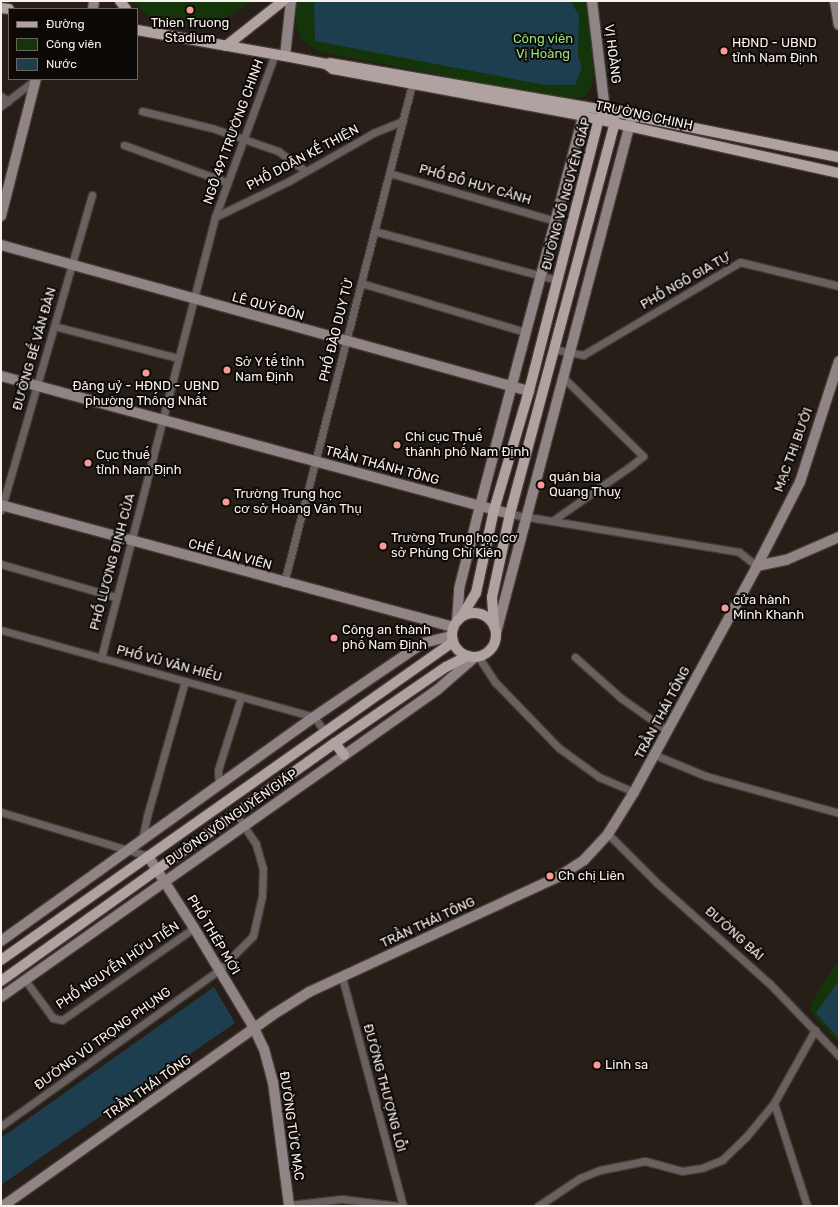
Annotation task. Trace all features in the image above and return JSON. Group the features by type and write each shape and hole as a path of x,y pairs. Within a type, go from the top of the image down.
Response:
{"main road":[{"path":"226,46 283,1"},
{"name":"TRƯỜNG CHINH","path":"141,31 280,55 326,64 333,69 412,84 584,111 605,110 630,120 839,173"},
{"name":"TRƯỜNG CHINH","path":"326,64 333,62 584,111 599,119 615,122 630,120 839,157"},
{"name":"ĐƯỜNG VÕ NGUYÊN GIÁP","path":"2,957 148,856 324,731 455,628 476,593 494,510 529,391 599,119 605,110 615,122 510,514 492,597 495,630"},
{"path":"477,613 484,616 495,630 492,646 474,656 457,649 455,628 477,613"},
{"name":"ĐƯỜNG VÕ NGUYÊN GIÁP","path":"1,981 236,814 446,668 474,656"},
{"path":"336,744 344,755"}],"street":[{"path":"280,55 291,1"},
{"name":"VỊ HOÀNG","path":"592,1 605,110"},
{"path":"836,3 839,26"},
{"name":"NGÕ 491 TRƯỜNG CHINH","path":"215,217 226,182 280,55"},
{"path":"1,106 35,80"},
{"path":"1,216 36,80"},
{"name":"PHỐ ĐÀO DUY TỪ","path":"284,583 412,84"},
{"path":"1,96 8,101"},
{"path":"142,111 183,120 245,140 286,155 306,171"},
{"name":"ĐƯỜNG VÕ NGUYÊN GIÁP","path":"455,628 459,589 584,111"},
{"path":"495,630 527,516 568,352 630,120"},
{"name":"PHỐ DOÃN KẾ THIỆN","path":"215,217 306,171 374,133 403,121"},
{"path":"124,145 226,182"},
{"name":"PHỐ ĐỖ HUY CẢNH","path":"389,173 555,221"},
{"name":"ĐƯỜNG BẾ VĂN ĐÀN","path":"1,507 92,195"},
{"name":"PHỐ LƯƠNG ĐỊNH CỦA","path":"101,658 215,217"},
{"path":"374,231 557,280"},
{"name":"LÊ QUÝ ĐÔN","path":"1,245 194,300 529,391"},
{"name":"PHỐ NGÔ GIA TỰ","path":"553,349 583,355 740,262 839,286"},
{"path":"361,283 525,332"},
{"path":"54,326 178,358"},
{"name":"MẠC THỊ BƯỞI","path":"757,566 800,482 839,361"},
{"name":"TRẦN THÁNH TÔNG","path":"1,376 494,510 510,514 739,552 757,566"},
{"path":"552,521 632,466 643,456 562,376"},
{"name":"CHẾ LAN VIÊN","path":"1,507 455,628"},
{"path":"757,566 786,560 839,537"},
{"path":"1,564 116,597"},
{"name":"TRẦN THÁI TÔNG","path":"3,1206 254,1028 309,992 558,877 584,860 608,834 634,792 757,566"},
{"path":"1,941 314,717 423,643 455,628"},
{"name":"PHỐ VŨ VĂN HIẾU","path":"1,630 314,717"},
{"path":"474,656 495,682 559,748 599,777 634,792"},
{"name":"ĐƯỜNG VÕ NGUYÊN GIÁP","path":"1,998 437,690 474,656"},
{"path":"575,657 621,698 668,731"},
{"path":"142,840 147,816 185,682"},
{"path":"219,785 218,770 241,697"},
{"path":"314,717 324,731"},
{"path":"655,755 706,776 839,813"},
{"path":"1,812 148,856"},
{"name":"ĐƯỜNG VŨ TRỌNG PHỤNG","path":"1,1126 219,970 253,936 262,896 263,869 256,844 236,814"},
{"name":"ĐƯỜNG BÁI","path":"608,834 657,883 769,983 839,1056"},
{"name":"PHỐ THÉP MỚI","path":"148,856 166,881 254,1028"},
{"name":"PHỐ NGUYỄN HỮU TIẾN","path":"25,980 53,1018 62,1020 194,928"},
{"name":"ĐƯỜNG THƯỢNG LỖI","path":"342,977 403,1206"},
{"name":"ĐƯỜNG TỨC MẠC","path":"254,1028 273,1082 289,1206"},
{"path":"538,1206 580,1178 600,1170 645,1162 682,1171 702,1168 722,1160 746,1137 774,1103 815,1030"},
{"path":"774,1103 807,1206"},
{"path":"289,1206 342,1199 399,1206"}],"green space":[{"name":"Thien Truong Stadium","path":"132,1 259,1 250,3 222,20 204,26 187,26 159,21 147,15"},
{"name":"Công viên Vị Hoàng","path":"296,1 587,1 594,73 591,87 586,96 569,100 316,51 301,39 296,24"},
{"path":"839,958 839,1043 810,1011 812,1002"}],"water":[{"name":"Công viên Vị Hoàng","path":"314,1 571,1 579,16 578,57 582,67 575,85 545,85 315,41"},
{"path":"839,980 839,1039 816,1013"},
{"path":"214,987 235,1023 1,1185 1,1138"}],"place":[{"name":"Thien Truong Stadium","path":"190,10"},
{"name":"HĐND - UBND tỉnh Nam Định","path":"724,51"},
{"name":"Sở Y tế tỉnh Nam Định","path":"227,370"},
{"name":"Đảng uỷ - HĐND - UBND phường Thống Nhất","path":"146,373"},
{"name":"Chi cục Thuế thành phố Nam Định","path":"397,445"},
{"name":"Cục thuế tỉnh Nam Định","path":"88,463"},
{"name":"quán bia Quang Thuỵ","path":"541,485"},
{"name":"Trường Trung học cơ sở Hoàng Văn Thụ","path":"226,502"},
{"name":"Trường Trung học cơ sở Phùng Chí Kiên","path":"383,546"},
{"name":"cửa hành Minh Khanh","path":"725,608"},
{"name":"Công an thành phố Nam Định","path":"334,638"},
{"name":"Ch chị Liên","path":"550,876"},
{"name":"Linh sa","path":"597,1065"}]}
